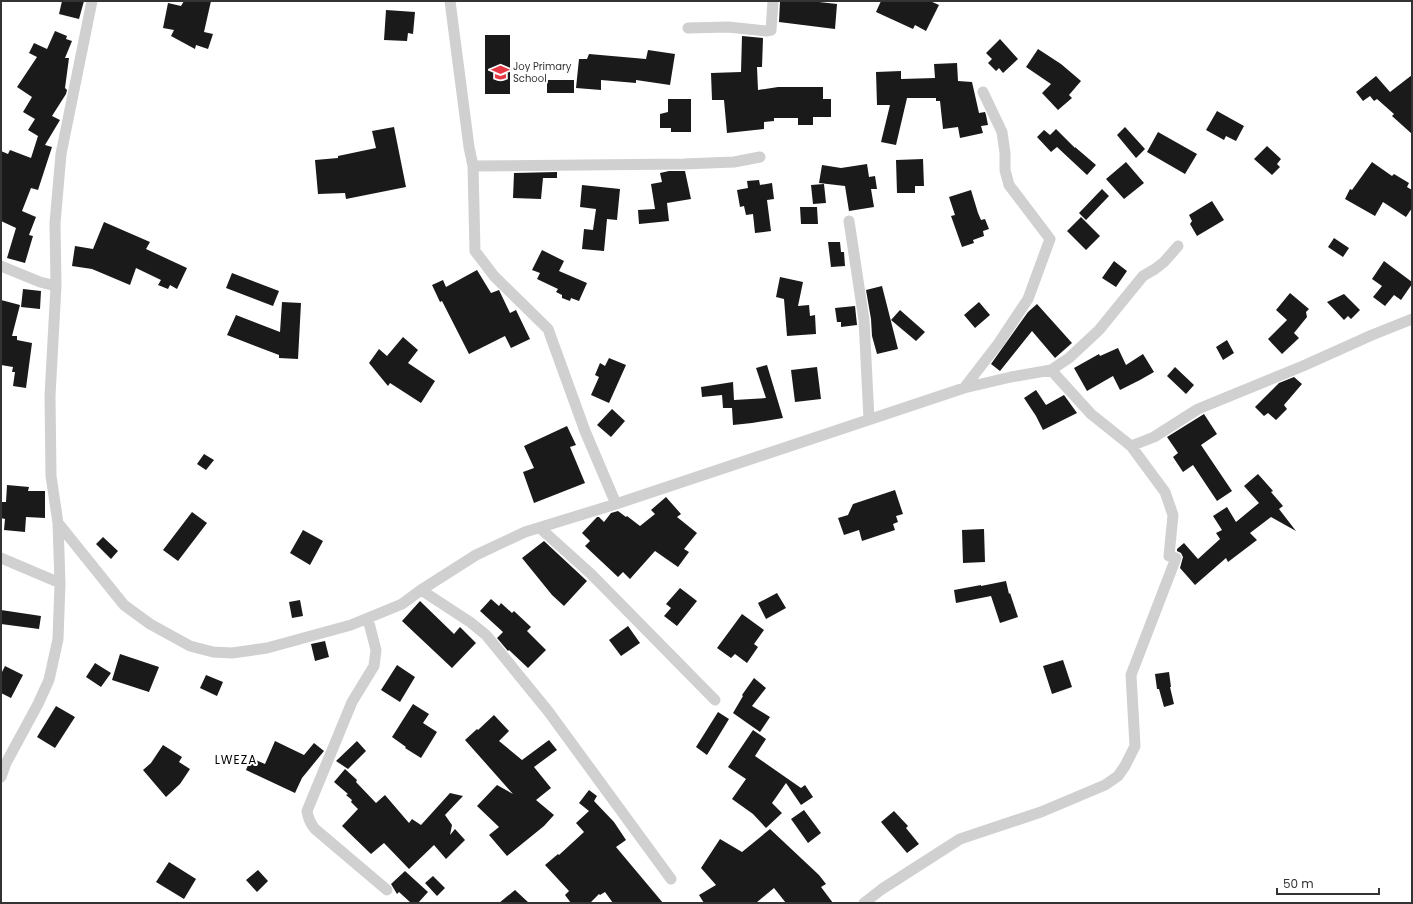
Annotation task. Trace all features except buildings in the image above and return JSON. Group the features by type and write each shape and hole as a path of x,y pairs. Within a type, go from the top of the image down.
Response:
{"street":[{"path":"1,777 6,763 38,704 48,680 58,639 60,583 58,523 51,476 50,403 56,286 55,223 61,154 92,1"},
{"path":"450,1 469,147 474,166 475,251 494,276 548,329 585,431 616,504"},
{"path":"688,28 728,27 771,30 773,1"},
{"path":"964,388 998,344 1028,299 1050,239 1009,185 1005,170 1005,153 1002,132 983,92"},
{"path":"474,166 684,164 734,162 760,157"},
{"path":"849,221 864,320 869,419"},
{"path":"58,523 124,605 150,624 190,646 203,650 232,653 267,648 351,625 402,604 421,590 476,556 525,532 616,504 964,388 1011,377 1051,370 1069,358 1099,330 1143,276 1164,262 1178,246"},
{"path":"1,266 40,282 56,286"},
{"path":"1131,446 1154,437 1198,409 1303,366 1412,318"},
{"path":"864,903 882,889 960,839 1041,812 1105,785 1118,776 1136,746 1131,675 1176,558 1169,556 1173,515 1165,492 1131,446 1091,414 1051,370"},
{"path":"540,528 597,580 715,700"},
{"path":"1,558 60,583"},
{"path":"421,590 470,622 486,635 548,711 671,879"},
{"path":"368,618 376,650 374,666 352,702 307,812 309,822 315,829 387,890"}],"place":[{"name":"Joy Primary School","path":"500,72"}],"district":[{"name":"LWEZA","path":"236,760"}]}
